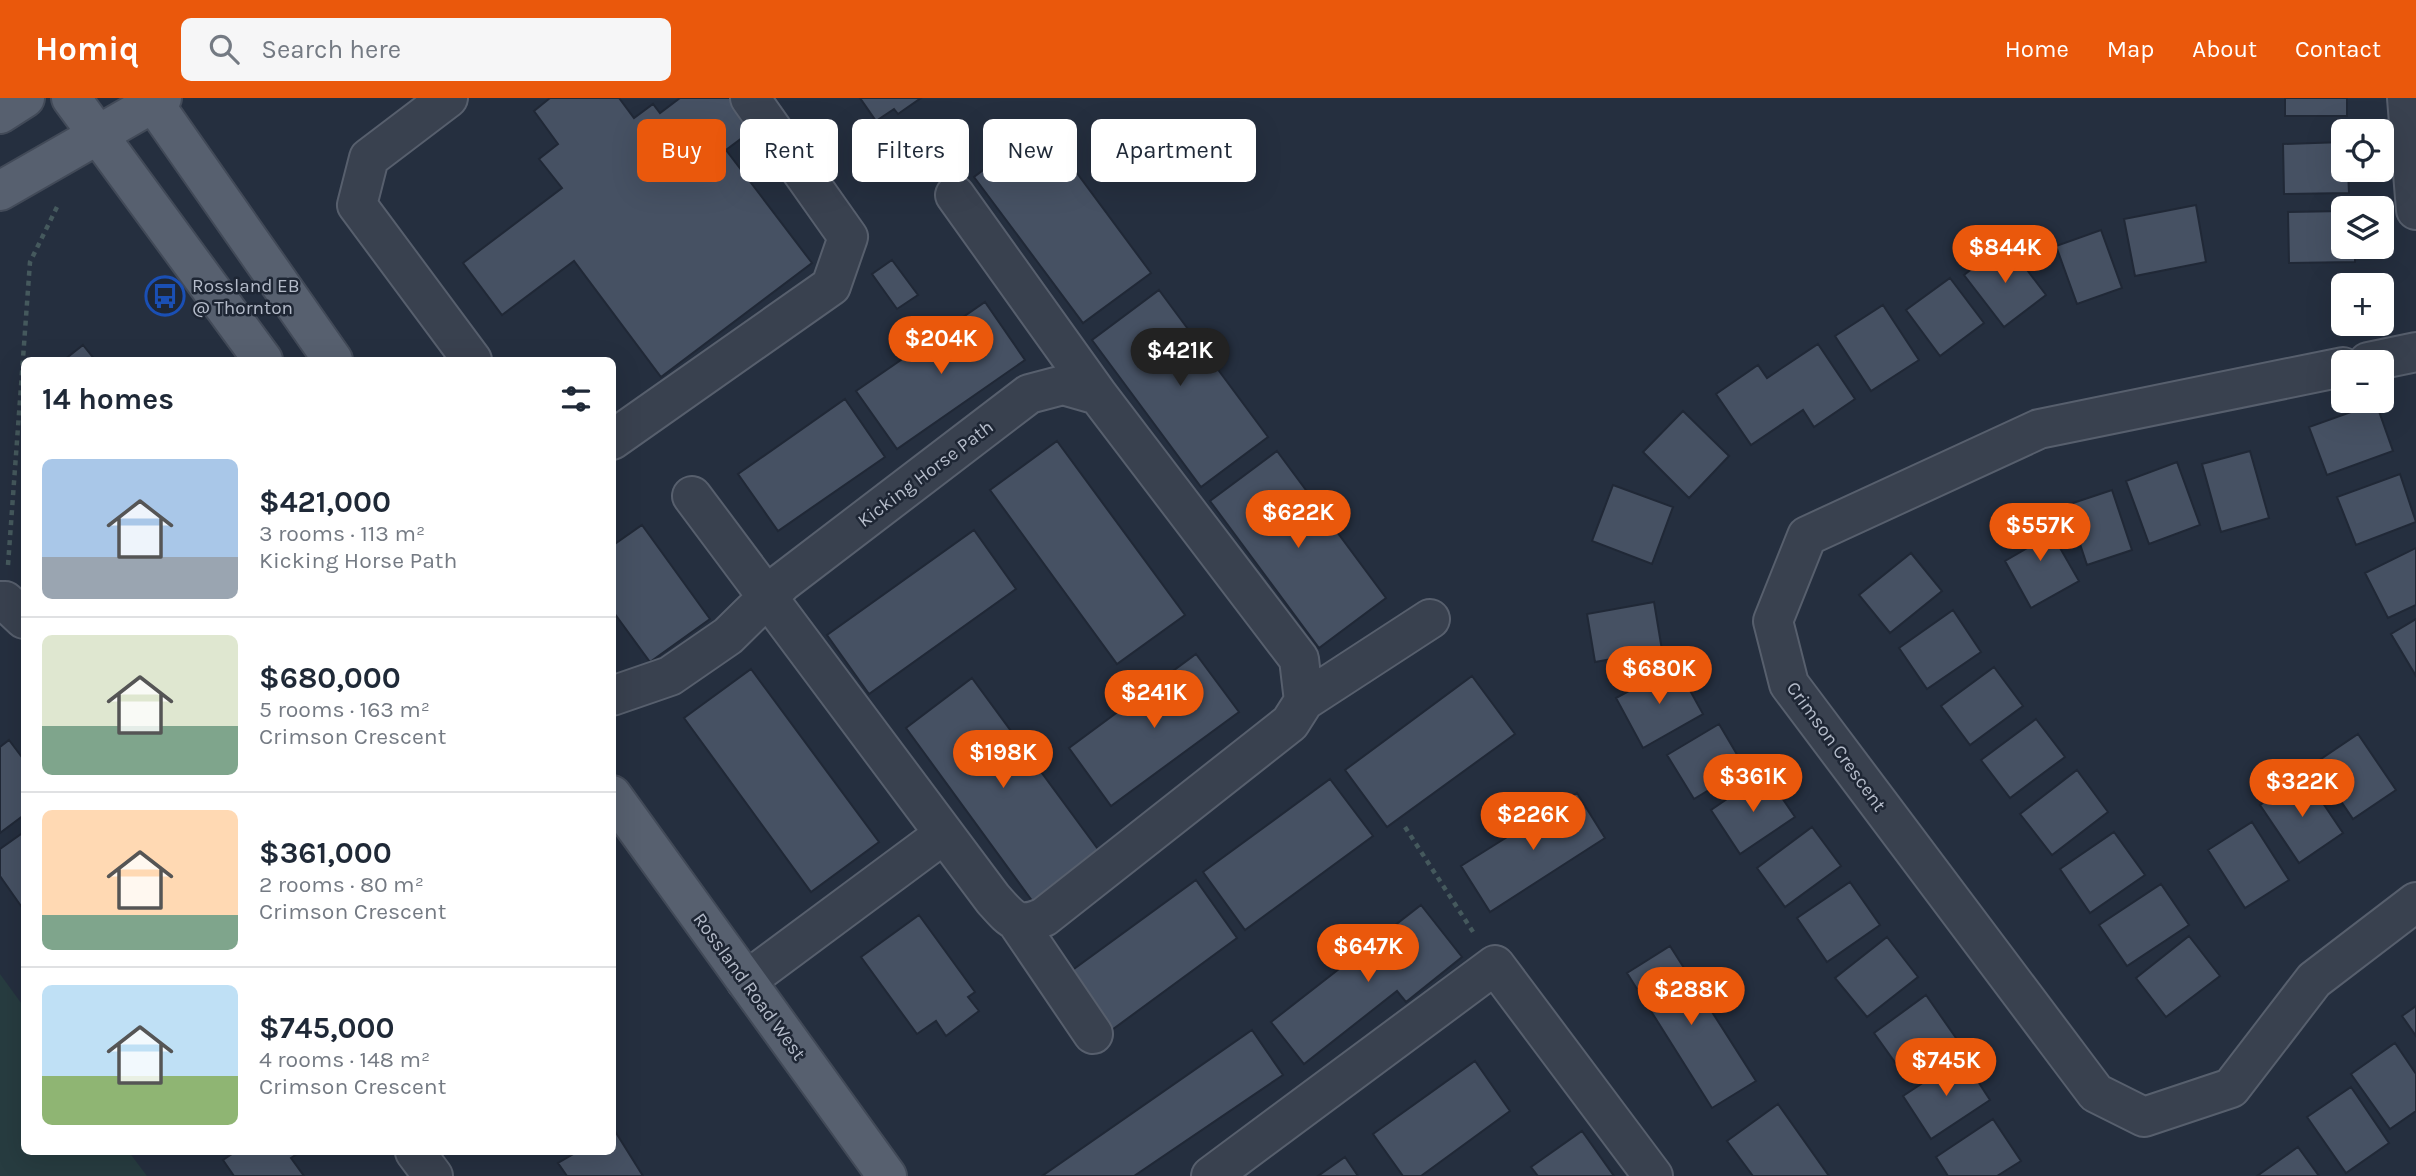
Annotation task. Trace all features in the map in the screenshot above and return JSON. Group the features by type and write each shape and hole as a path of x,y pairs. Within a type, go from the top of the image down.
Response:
{"main road":[{"path":"0,114 24,98"},
{"path":"71,98 261,357"},
{"path":"0,191 155,100 331,357"},
{"name":"Rossland Road West","path":"616,801 887,1176"}],"street":[{"path":"448,98 369,158 357,205 470,357"},
{"path":"616,437 831,286 848,237 750,98"},
{"path":"2407,98 2416,210"},
{"path":"955,195 1098,394 1299,659 1304,701"},
{"path":"2394,357 2416,352"},
{"name":"Crimson Crescent","path":"2331,369 2039,429 1807,536 1773,621 1788,684 2096,1093 2144,1117 2231,1088 2314,980 2416,902"},
{"name":"Kicking Horse Path","path":"616,695 670,676 728,636 747,615 768,600 783,582 1029,394 1063,385 1098,394"},
{"path":"692,496 993,899 1017,922 1093,1034"},
{"path":"1017,922 1029,924 1044,917 1290,723 1304,701 1430,618"},
{"path":"746,981 944,834"},
{"path":"1211,1176 1495,965 1653,1176"},
{"path":"417,1155 433,1176"}],"path":[{"path":"24,357 30,262 58,205"},
{"path":"10,607 21,417"},
{"path":"1405,827 1495,965"}],"green space":[{"path":"0,974 21,1003 21,1155 131,1155 147,1176 0,1176"}],"building":[{"path":"550,98 619,98 634,118 653,104 660,113 680,98 737,98 753,119 740,119 740,140 726,150 740,168 740,182 750,182 812,263 661,377 574,261 502,315 463,263 562,188 539,159 558,144 534,111"},
{"path":"860,98 921,98 898,114 894,109 875,119"},
{"path":"2285,98 2347,98 2347,116 2285,116"},
{"path":"2331,142 2331,182 2349,182 2349,193 2284,194 2283,144"},
{"path":"983,170 983,182 1077,182 1077,173 1151,273 1083,323 974,177"},
{"path":"2196,205 2206,262 2135,276 2124,219"},
{"path":"2331,211 2331,259 2355,259 2355,262 2289,263 2288,212"},
{"path":"2101,230 2122,288 2077,304 2056,246"},
{"path":"2006,242 2046,295 2004,327 1964,275"},
{"path":"892,260 918,295 897,309 872,274"},
{"path":"1950,278 1984,323 1940,356 1906,310"},
{"path":"1159,290 1268,437 1201,487 1092,340"},
{"path":"985,302 1025,360 897,449 856,391"},
{"path":"1883,305 1919,360 1871,391 1835,336"},
{"path":"1818,344 1855,399 1814,427 1803,410 1751,445 1716,394 1758,365 1767,378"},
{"path":"83,345 93,357 68,357"},
{"path":"845,399 885,457 778,531 738,474"},
{"path":"1683,411 1729,456 1689,498 1643,452"},
{"path":"2348,413 2380,413 2393,451 2327,475 2309,427"},
{"path":"1057,441 1185,615 1117,664 990,490"},
{"path":"1277,451 1386,598 1319,648 1210,501"},
{"path":"2250,451 2269,518 2221,532 2202,464"},
{"path":"2177,462 2200,525 2149,544 2126,481"},
{"path":"2400,474 2416,522 2356,545 2337,497"},
{"path":"1613,485 1673,507 1652,564 1592,541"},
{"path":"2112,490 2132,550 2087,565 2067,505"},
{"path":"2040,513 2079,581 2031,608 2005,561 2027,548 2016,527"},
{"path":"642,525 710,619 650,662 616,615 616,543"},
{"path":"974,530 1016,589 869,694 827,635"},
{"path":"2416,548 2416,605 2388,618 2365,573"},
{"path":"1911,553 1942,591 1890,633 1859,595"},
{"path":"1654,602 1662,650 1595,662 1587,614"},
{"path":"1953,610 1981,652 1927,689 1899,648"},
{"path":"2416,619 2416,676 2391,634"},
{"path":"1196,654 1239,712 1111,806 1069,748"},
{"path":"1676,665 1703,714 1643,748 1616,698"},
{"path":"1994,667 2023,706 1970,745 1941,706"},
{"path":"751,669 879,842 811,892 684,718"},
{"path":"1472,676 1515,734 1387,827 1345,770"},
{"path":"972,678 1100,852 1033,902 906,728"},
{"path":"2036,719 2065,757 2010,798 1981,760"},
{"path":"1719,724 1745,768 1694,799 1667,755"},
{"path":"2358,734 2396,790 2353,819 2315,763"},
{"path":"9,740 21,756 21,817 0,833 0,747"},
{"path":"2077,770 2108,812 2052,855 2020,814"},
{"path":"1765,773 1795,817 1740,854 1711,810"},
{"path":"2304,775 2343,833 2299,863 2260,805"},
{"path":"1330,779 1373,836 1245,930 1203,872"},
{"path":"1577,793 1605,838 1490,912 1461,866"},
{"path":"2252,822 2289,880 2245,908 2208,850"},
{"path":"1812,827 1841,866 1785,907 1757,868"},
{"path":"2114,832 2145,875 2090,913 2060,869"},
{"path":"21,834 21,906 0,876 0,849"},
{"path":"1196,880 1237,938 1105,1035 1063,977"},
{"path":"1850,882 1880,925 1827,962 1797,918"},
{"path":"2161,884 2189,925 2127,966 2099,925"},
{"path":"1421,905 1462,957 1406,1002 1397,991 1304,1064 1271,1022"},
{"path":"919,915 975,992 968,997 979,1011 946,1036 936,1021 917,1034 861,957"},
{"path":"2189,936 2220,976 2166,1017 2136,978"},
{"path":"1887,937 1918,977 1867,1017 1835,978"},
{"path":"1670,946 1756,1081 1712,1108 1627,973"},
{"path":"1926,995 1956,1038 1904,1075 1874,1033"},
{"path":"2416,1006 2416,1036 2402,1016"},
{"path":"1252,1030 1283,1075 1134,1176 1042,1176"},
{"path":"2395,1043 2416,1074 2416,1111 2390,1129 2351,1074"},
{"path":"1962,1057 1990,1100 1931,1139 1903,1096"},
{"path":"1475,1061 1510,1111 1421,1176 1403,1176 1373,1134"},
{"path":"2351,1087 2389,1143 2346,1173 2307,1117"},
{"path":"1778,1104 1829,1176 1753,1176 1727,1141"},
{"path":"1993,1119 2021,1161 1997,1176 1948,1176 1936,1157"},
{"path":"1582,1131 1614,1176 1538,1176 1531,1167"},
{"path":"616,1133 643,1176 567,1176 558,1163 572,1155 616,1155"},
{"path":"2298,1147 2319,1176 2257,1176"},
{"path":"230,1155 296,1155 291,1158 304,1176 234,1176 223,1160"},
{"path":"1345,1157 1358,1176 1318,1176"}],"place":[{"name":"Rossland EB @ Thornton","path":"165,296"}]}
